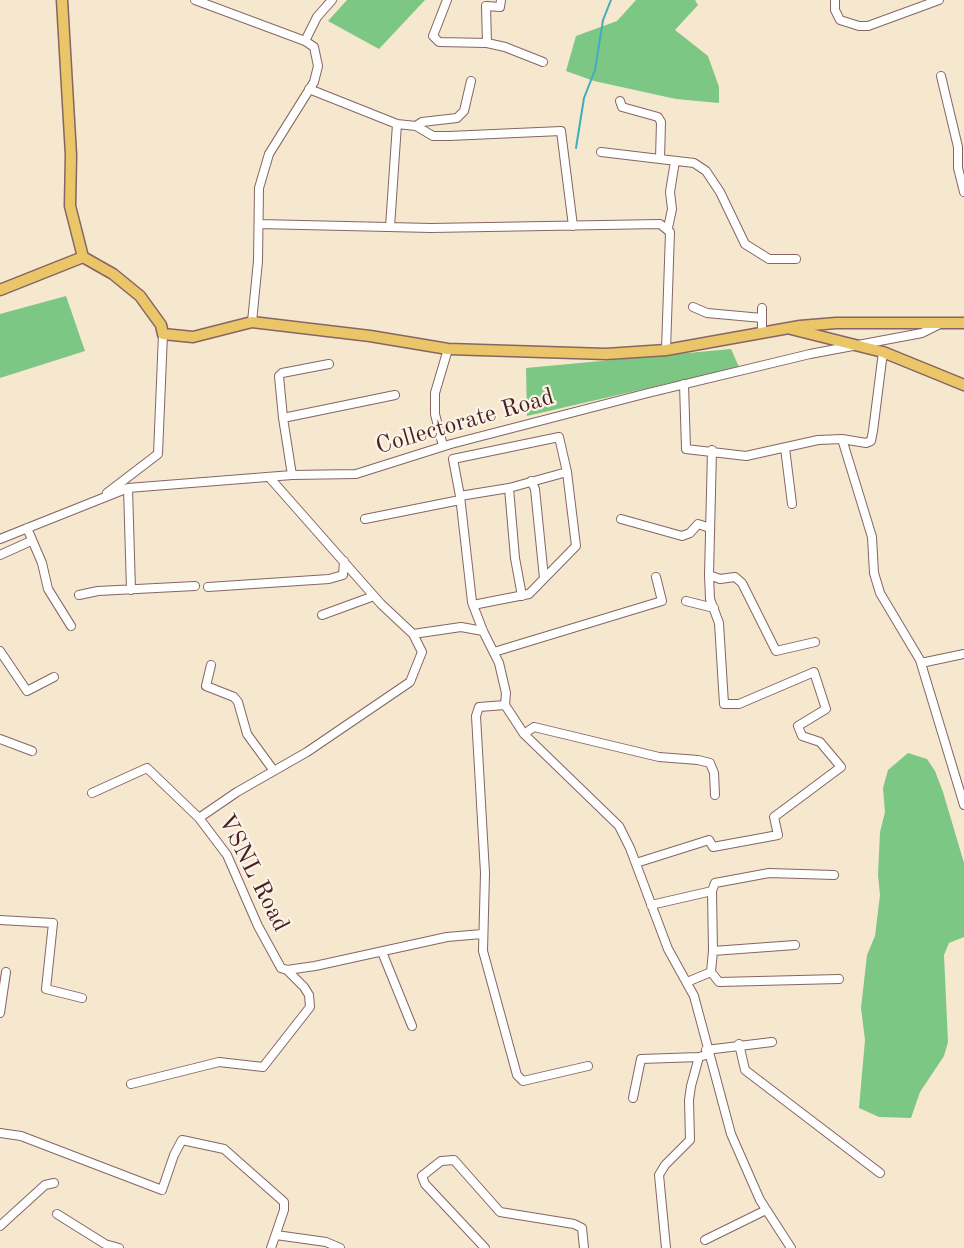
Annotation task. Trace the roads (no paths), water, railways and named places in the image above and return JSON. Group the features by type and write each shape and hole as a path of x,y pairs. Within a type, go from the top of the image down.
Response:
{"main road":[{"path":"62,0 71,155 70,206 83,257 113,274 140,296 161,325 163,334 193,337 252,322 370,336 448,349 606,354 666,350 782,327 836,323 964,323"},
{"path":"0,290 83,257"},
{"path":"782,327 883,352 964,385"}],"street":[{"path":"195,0 305,40 314,47 318,66 309,89 269,154 259,188 259,224 252,322"},
{"path":"305,40 317,17 332,0"},
{"path":"447,0 433,36 443,44 487,43 505,47 543,62"},
{"path":"487,43 486,6 500,7 501,0"},
{"path":"835,0 835,10 840,20 858,26 868,26 939,0"},
{"path":"941,76 958,147 958,168 964,192"},
{"path":"416,126 422,122 457,118 464,111 471,81"},
{"path":"309,89 397,124 416,126 433,136 561,131 573,226"},
{"path":"620,101 622,106 658,117 661,122 660,159"},
{"path":"390,227 397,124"},
{"path":"601,152 694,163 706,171 720,192 745,244 769,259 796,259"},
{"path":"666,350 668,228 672,208 670,192 675,161"},
{"path":"259,224 390,227 655,223 668,228"},
{"path":"693,307 707,313 762,313 762,332"},
{"name":"Collectorate Road","path":"0,539 128,488 292,475 356,474 443,446 684,384 922,333 941,324"},
{"path":"102,497 158,454 163,334"},
{"path":"443,446 435,414 435,393 448,349"},
{"path":"684,384 686,449 711,450 746,456 819,440 871,441 883,352"},
{"path":"292,475 279,376 282,373 329,364"},
{"path":"283,418 394,395"},
{"path":"473,605 529,594 576,546 561,437 556,435 453,459 473,605 494,652 507,693 505,705 524,734 619,826 636,863 668,949 694,996 707,1052 731,1134 766,1210 791,1248"},
{"path":"842,439 872,537 874,573 880,593 921,663 964,805"},
{"path":"785,448 792,504"},
{"path":"636,863 709,840 713,847 778,835 774,817 841,767 820,742 802,736 798,726 826,709 814,672 739,704 724,704 719,623 714,608 709,575 711,450"},
{"path":"365,519 509,488 567,472"},
{"path":"269,477 374,596 413,634 461,627 483,631"},
{"path":"531,481 535,489 544,578"},
{"path":"128,488 131,590"},
{"path":"509,488 515,558 522,596"},
{"path":"621,519 682,536 690,533 698,524 710,528"},
{"path":"27,528 42,563 48,589 71,626"},
{"path":"0,555 31,541"},
{"path":"208,587 329,579 343,574 344,561"},
{"path":"709,575 720,579 735,577 742,583 776,651 815,642"},
{"path":"494,652 662,601 656,577"},
{"path":"79,595 88,591 195,586"},
{"path":"322,615 374,596"},
{"path":"686,601 714,608"},
{"name":"VSNL Road","path":"131,1084 219,1062 263,1067 310,1007 309,995 304,987 287,970 276,963 227,855 199,818 307,752 410,682 422,652 413,634"},
{"path":"0,651 27,691 54,677"},
{"path":"921,663 964,654"},
{"path":"212,665 206,686 234,697 238,702 248,734 274,771"},
{"path":"505,705 478,707 476,716 485,873 483,951 517,1075 523,1081 588,1066"},
{"path":"524,734 534,727 658,757 704,762 710,764 714,773 715,795"},
{"path":"0,739 32,751"},
{"path":"92,793 147,768 199,818"},
{"path":"834,875 769,873 715,884 712,891 711,972 718,982 839,979"},
{"path":"651,905 712,891"},
{"path":"0,920 53,923 46,989 82,998"},
{"path":"287,970 468,933 482,934"},
{"path":"712,951 795,945"},
{"path":"382,952 412,1026"},
{"path":"0,1013 6,972"},
{"path":"687,982 711,972"},
{"path":"633,1098 641,1059 699,1057 707,1052 740,1044 772,1042"},
{"path":"740,1044 745,1070 880,1173"},
{"path":"666,1248 662,1196 658,1180 665,1165 690,1140 689,1100 699,1057"},
{"path":"0,1133 21,1136 162,1190 174,1155 182,1140 224,1149 284,1202 284,1210 271,1248"},
{"path":"485,1248 425,1184 422,1176 441,1161 454,1160 500,1212 560,1221 582,1228 584,1248"},
{"path":"0,1227 45,1185 54,1183"},
{"path":"705,1240 766,1210"},
{"path":"57,1214 105,1244 119,1248"},
{"path":"276,1235 326,1242 340,1248"}],"waterway":[{"path":"576,148 584,98 595,70 603,20 611,0"}]}
